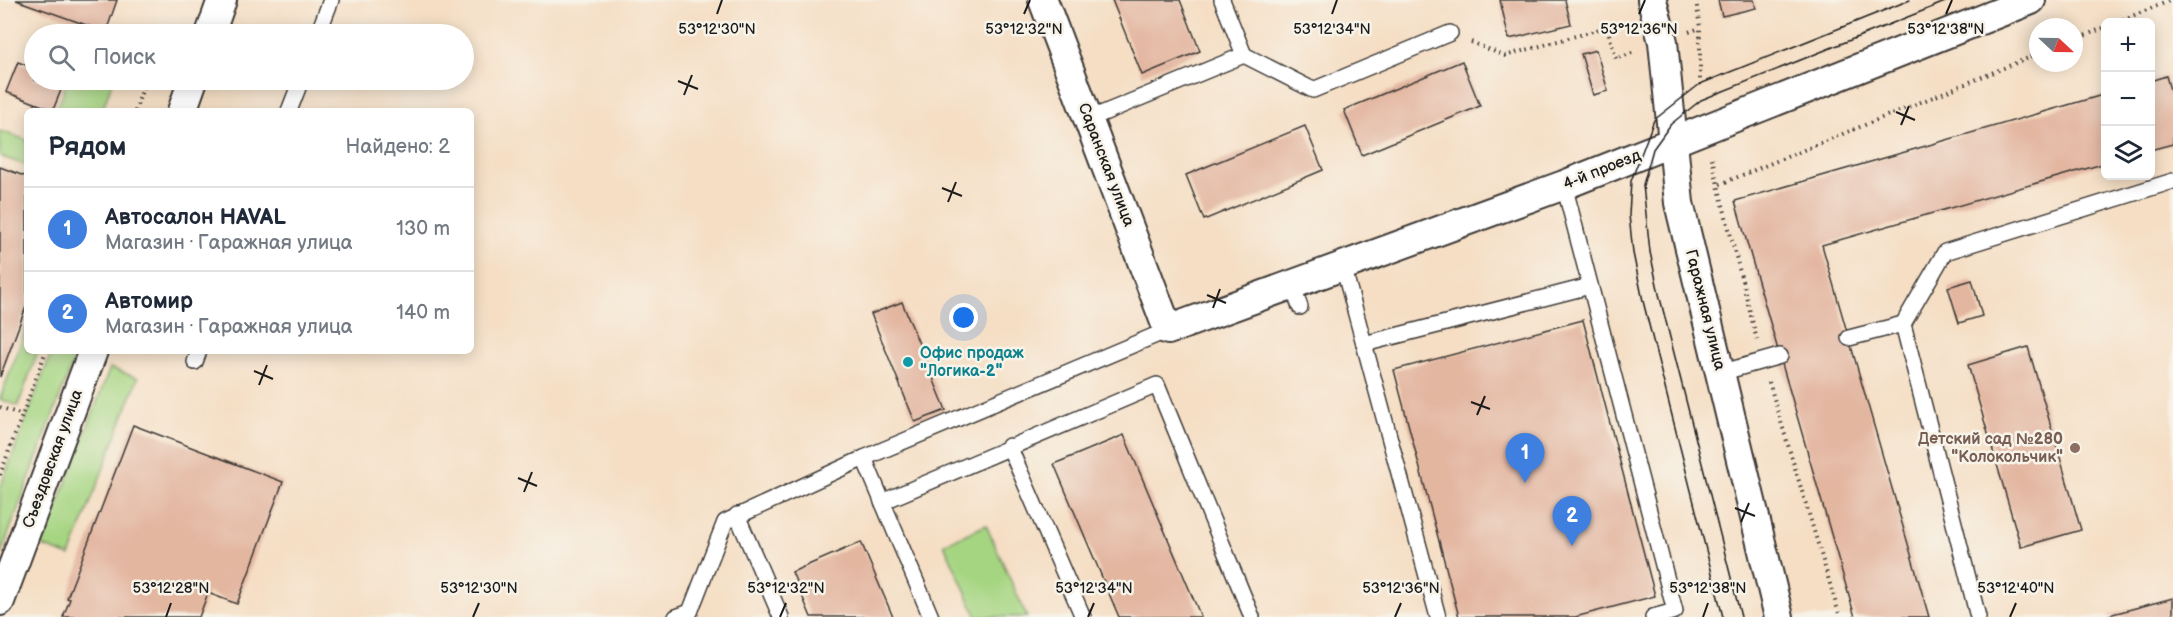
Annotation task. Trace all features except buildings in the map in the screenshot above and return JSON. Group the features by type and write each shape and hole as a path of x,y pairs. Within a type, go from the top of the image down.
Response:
{"street":[{"path":"214,24 222,0"},
{"name":"Саранская улица","path":"1043,0 1168,330"},
{"name":"Гаражная улица","path":"1652,0 1663,42 1679,203 1779,617"},
{"name":"4-й проезд","path":"1168,330 1296,296 1343,266 1564,185 2031,0"},
{"path":"183,108 189,90"},
{"name":"Съездовская улица","path":"0,601 92,354"}],"lane":[{"path":"322,24 331,0"},
{"path":"1222,0 1244,55 1313,90 1450,33"},
{"path":"1089,119 1244,55"},
{"path":"290,108 297,90"},
{"path":"1849,338 1903,324 1946,252 2173,181"},
{"path":"1564,185 1675,611 1653,617"},
{"path":"1343,266 1438,617"},
{"path":"1364,344 1590,286"},
{"path":"1903,324 1978,617"},
{"path":"676,617 690,612 725,522 737,515 1073,361 1168,330"},
{"path":"1720,373 1780,356"},
{"path":"882,502 1010,446 1157,386 1252,617"},
{"path":"1010,446 1083,617"},
{"path":"864,458 931,617"},
{"path":"737,515 781,617"}],"path":[{"path":"1450,33 1505,56 1607,27 1616,59 1700,28 1696,0"},
{"path":"2127,18 2172,0"},
{"path":"2083,36 2101,29"},
{"path":"1840,617 1763,361 1718,185 2029,58"},
{"path":"136,108 142,90"},
{"path":"0,475 45,354"},
{"path":"0,407 22,415"}],"green space":[{"path":"64,90 109,90 103,108 57,108"},
{"path":"0,131 24,139 24,165 0,156"},
{"path":"24,334 24,354 37,354 18,406 0,399"},
{"path":"51,354 76,354 0,556 0,488"},
{"path":"110,368 138,378 70,556 42,546"},
{"path":"986,525 1027,617 977,617 944,544"}],"tram line":[{"path":"1723,617 1643,301 1633,253 1629,215 1631,181 1654,120 1700,84 1910,0"},
{"path":"1741,617 1650,252 1643,185 1653,149 1671,124 1701,100 1950,0"}],"place":[{"name":"Офис продаж \"Логика-2\"","path":"908,362"},
{"name":"Детский сад №280 \"Колокольчик\"","path":"2075,448"},
{"name":"Автосалон HAVAL","path":"1525,483"},
{"name":"Автомир","path":"1572,546"}]}
